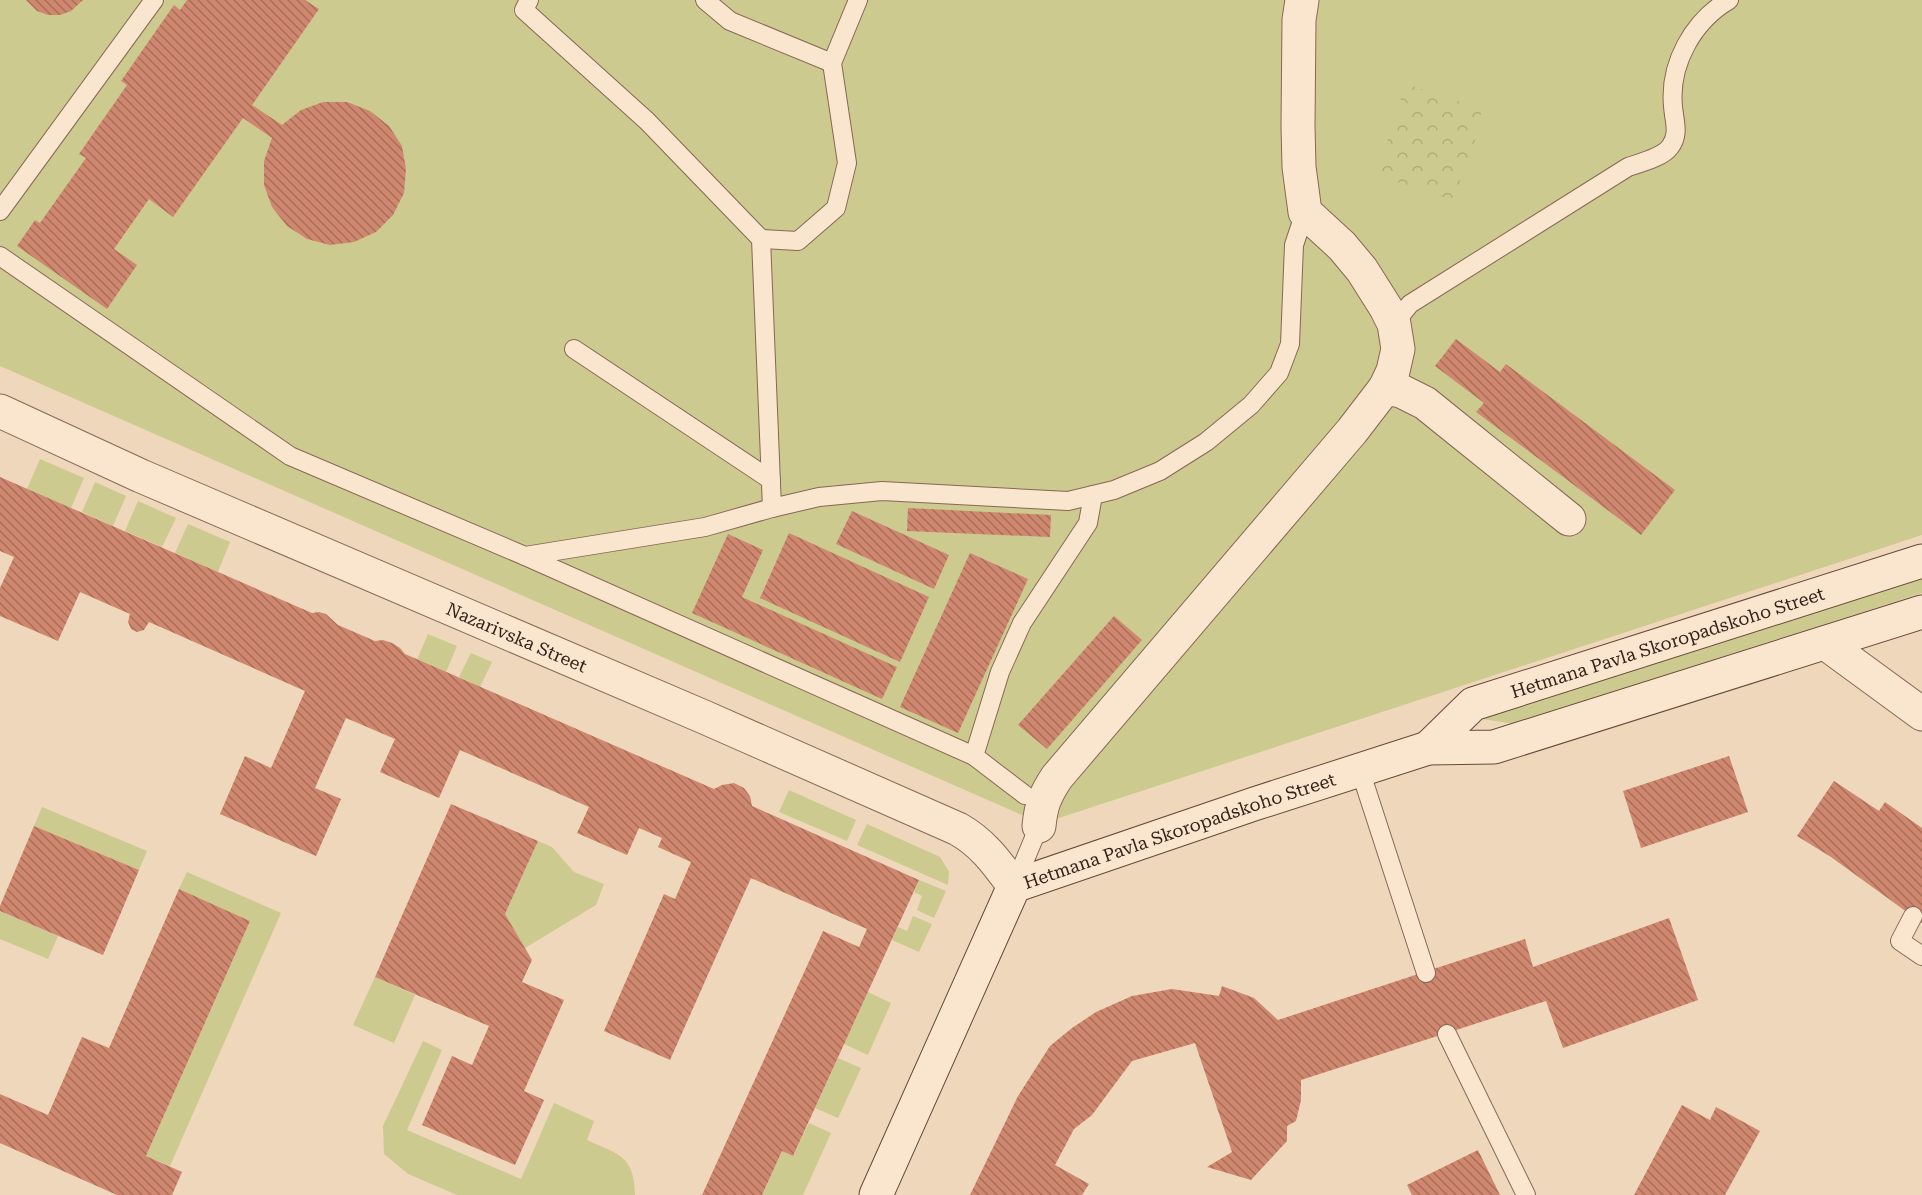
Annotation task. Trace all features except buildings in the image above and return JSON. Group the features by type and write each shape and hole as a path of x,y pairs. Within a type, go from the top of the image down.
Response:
{"street":[{"path":"1039,826 1042,805 1057,777 1352,431 1385,388 1393,371 1398,349 1394,324 1383,302 1362,270 1342,246 1305,212 1299,166 1298,126 1299,20 1302,0"},
{"path":"1385,388 1401,391 1425,403 1569,519"},
{"name":"Nazarivska Street","path":"0,411 141,476 704,717 958,829 976,840 994,858 1014,886"},
{"name":"Hetmana Pavla Skoropadskoho Street","path":"1428,748 1473,704 1922,561"},
{"name":"Hetmana Pavla Skoropadskoho Street","path":"876,1195 1014,886 1254,804 1428,748 1494,747 1922,612"},
{"path":"1825,643 1922,714"}],"lane":[{"path":"0,211 154,0"},
{"path":"705,0 730,21 832,63"},
{"path":"761,240 798,241 836,208 847,163 832,63 858,0"},
{"path":"1394,324 1410,304 1628,167 1652,159 1670,148 1677,129 1673,105 1678,61 1690,38 1706,18 1729,0"},
{"path":"522,3 647,121 761,240 772,508"},
{"path":"525,556 705,527 819,497 882,492 1068,501 1114,490 1160,471 1206,441 1251,405 1279,373 1290,344 1294,245 1305,212"},
{"path":"0,256 290,456 525,556 974,756 1025,795"},
{"path":"574,350 771,480"},
{"path":"974,756 1000,672 1022,623 1088,523 1093,495"},
{"path":"1360,770 1426,973"},
{"path":"1014,886 1039,826"},
{"path":"1913,916 1900,941 1922,956"},
{"path":"1446,1034 1526,1195"}],"green space":[{"path":"0,0 1922,0 1922,535 1056,819 1024,816 0,366"},
{"path":"1406,84 1482,109 1473,151 1452,200 1376,175"},
{"path":"40,459 84,478 71,508 27,489"},
{"path":"95,482 126,496 113,526 82,512"},
{"path":"138,501 176,518 162,547 125,531"},
{"path":"188,524 230,542 218,572 175,553"},
{"path":"1922,569 1922,593 1514,724 1483,719 1505,701"},
{"path":"428,634 457,646 446,672 417,660"},
{"path":"471,653 492,662 480,687 459,677"},
{"path":"789,790 856,820 847,841 779,812"},
{"path":"42,807 147,851 139,870 34,826"},
{"path":"867,824 940,857 949,872 948,885 857,845"},
{"path":"538,841 552,847 574,872 604,884 596,905 525,948 505,914"},
{"path":"187,872 281,913 170,1166 146,1156 250,921 179,889"},
{"path":"919,880 946,891 934,918 917,910 922,896 914,892"},
{"path":"0,911 58,936 48,959 0,939"},
{"path":"913,916 932,924 919,952 892,940 898,927 907,931"},
{"path":"375,977 415,995 394,1043 353,1025"},
{"path":"868,992 891,1003 868,1055 844,1044"},
{"path":"423,1041 442,1050 407,1130 521,1179 554,1103 594,1121 587,1140 623,1158 632,1172 635,1195 457,1195 408,1174 384,1154 383,1126"},
{"path":"838,1058 861,1068 838,1118 815,1108"},
{"path":"809,1123 831,1133 803,1195 762,1195 782,1151 793,1156"}]}
